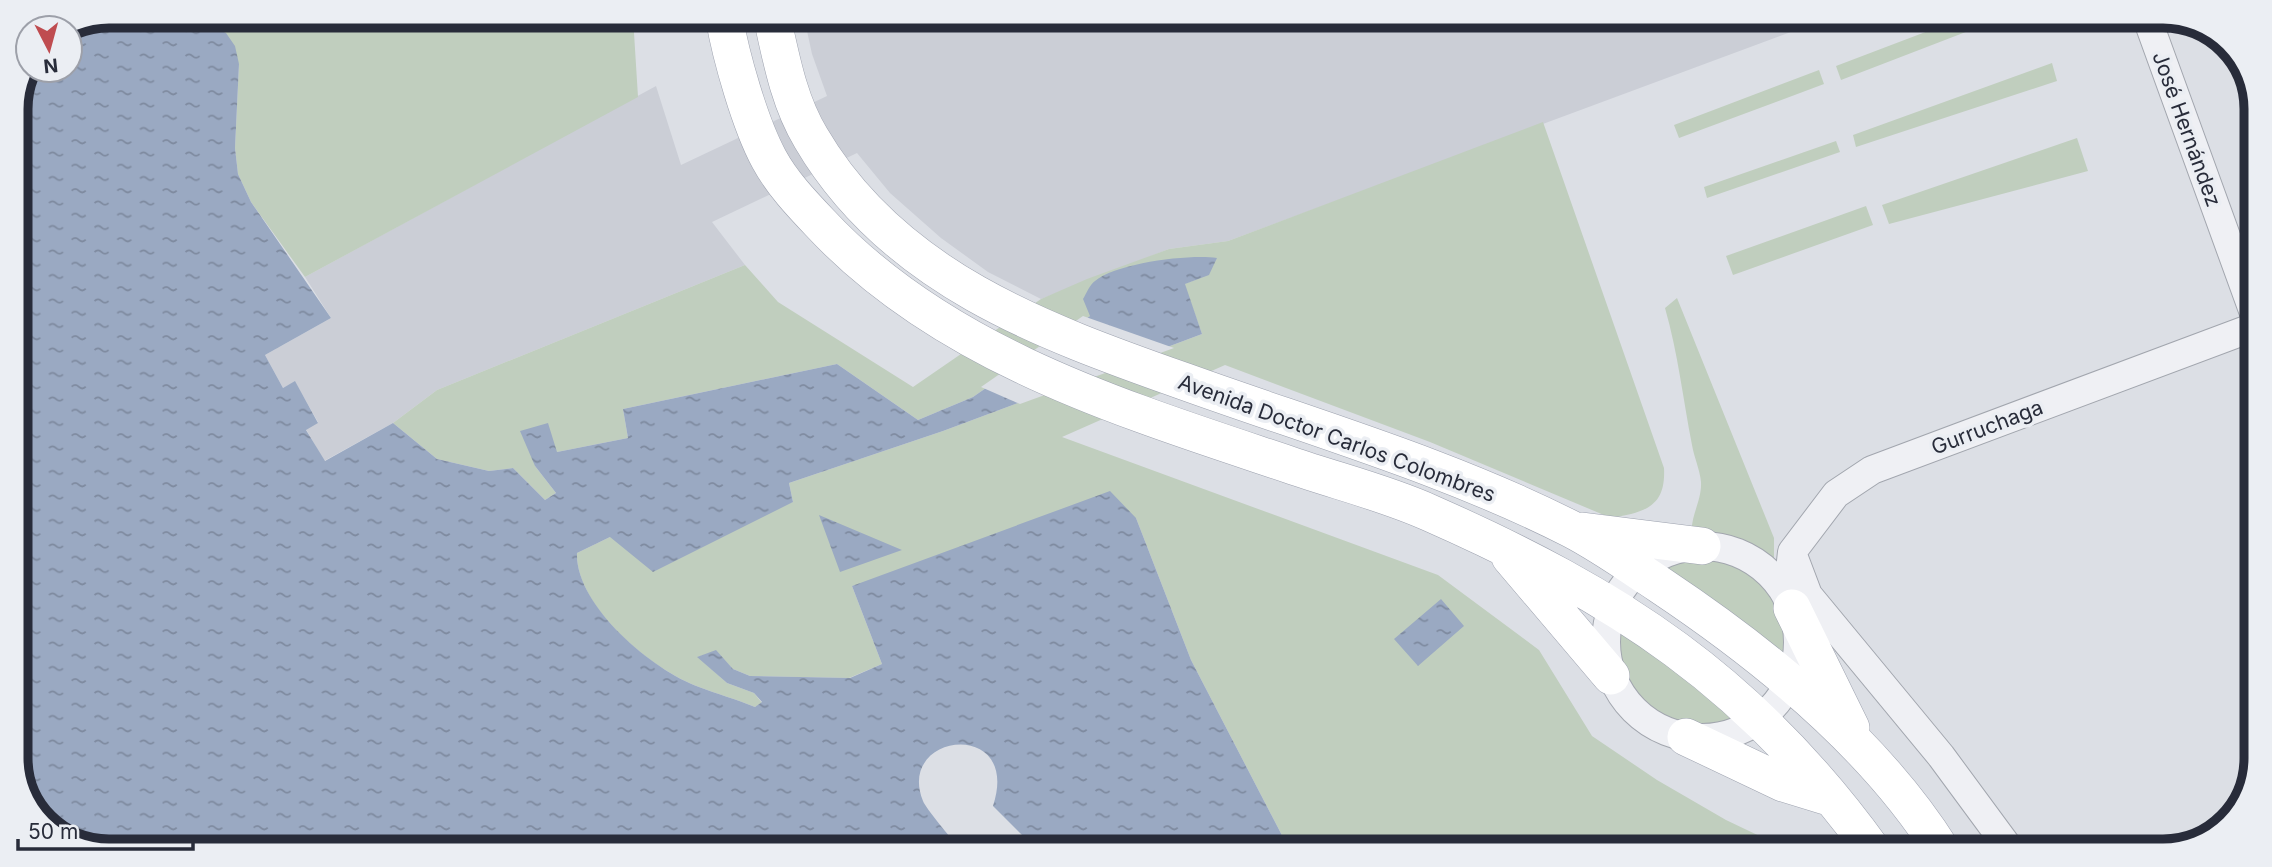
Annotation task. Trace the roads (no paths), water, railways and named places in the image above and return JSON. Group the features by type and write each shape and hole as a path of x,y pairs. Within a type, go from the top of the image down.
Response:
{"main road":[{"name":"Avenida Doctor Carlos Colombres","path":"727,28 753,118 768,157 792,193 839,243 891,288 995,353 1038,373 1426,511 1500,545 1613,604 1690,657 1761,718 1864,839"},
{"name":"Avenida Doctor Carlos Colombres","path":"774,28 791,95 808,135 833,173 879,224 938,271 982,300 1044,330 1426,467 1573,530 1638,570 1715,624 1789,683 1862,751 1926,825 1935,839"},
{"path":"1573,530 1702,546"},
{"path":"1500,545 1611,676"},
{"path":"1789,592 1862,751"},
{"path":"1686,737 1783,783 1829,797"}],"street":[{"name":"José Hernández","path":"2151,28 2244,286"},
{"name":"Gurruchaga","path":"1789,683 1798,646 1789,592 1792,552 1836,494 1872,470 2244,331"},
{"path":"1789,683 1773,708 1761,718 1738,731 1713,738 1686,737 1647,722 1631,708 1611,676 1605,652 1606,628 1613,604 1638,570 1674,550 1702,546 1727,549 1750,559 1789,592 1941,756 2002,839"}],"water":[{"path":"109,28 216,28 226,33 235,46 239,64 235,148 238,174 251,202 331,318 265,355 283,388 295,381 318,423 306,430 325,461 393,423 437,459 489,471 513,468 545,500 556,493 535,466 520,431 548,423 557,452 628,438 623,409 837,364 918,420 973,397 1090,316 1083,299 1093,282 1105,275 1154,261 1189,257 1217,258 1209,275 1185,284 1202,334 943,431 789,483 793,502 653,572 610,537 577,553 580,573 602,614 639,651 680,678 755,707 762,702 754,693 727,683 697,657 716,650 733,669 750,676 850,678 882,664 852,586 1110,491 1136,518 1191,660 1284,839 1026,839 993,806 997,778 990,758 976,748 958,745 940,749 926,760 919,778 925,805 951,839 109,839 73,831 56,819 36,794 28,763 30,93 32,84 84,84 84,32"},
{"path":"819,515 902,550 840,572"},
{"path":"1441,599 1464,626 1418,666 1394,639"}]}
